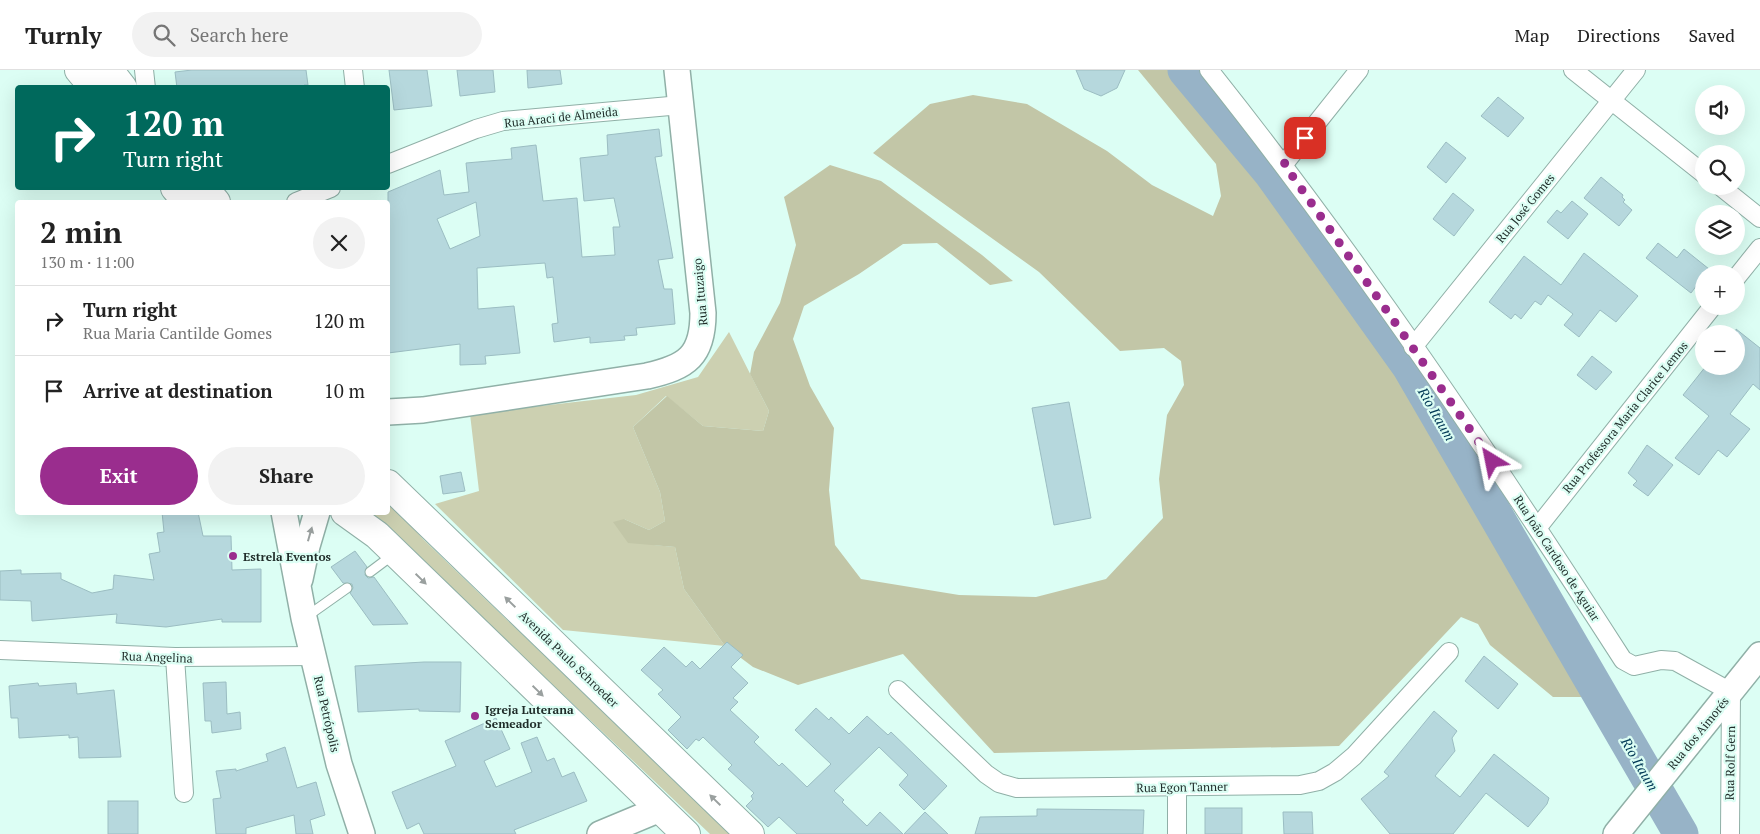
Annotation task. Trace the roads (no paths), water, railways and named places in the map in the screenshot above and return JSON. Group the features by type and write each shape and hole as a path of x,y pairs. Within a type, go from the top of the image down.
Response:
{"main road":[{"path":"80,70 92,85"},
{"path":"109,70 122,85"},
{"path":"177,190 185,200"},
{"path":"206,190 214,200"},
{"name":"Avenida Paulo Schroeder","path":"390,486 750,834"},
{"path":"349,515 366,527 396,554 686,834"}],"street":[{"path":"144,70 146,85"},
{"path":"353,70 355,85"},
{"name":"Rua Ituzaigo","path":"390,412 423,410 647,376 675,368 697,349 703,335 703,313 677,70"},
{"name":"Rua João Cardoso de Aguiar","path":"1209,70 1284,164 1413,347 1538,527 1623,660 1634,666 1661,660 1674,661 1744,683"},
{"path":"1284,164 1359,70"},
{"path":"1573,70 1695,167"},
{"name":"Rua José Gomes","path":"1413,347 1636,70"},
{"name":"Rua Araci de Almeida","path":"390,163 467,132 504,122 681,105"},
{"path":"301,200 326,190"},
{"path":"1731,195 1760,218"},
{"path":"1745,267 1760,248"},
{"name":"Rua Professora Maria Clarice Lemos","path":"1538,527 1706,315"},
{"name":"Rua Ituzaigo","path":"390,423 423,410"},
{"name":"Rua Petrópolis","path":"285,515 298,591 339,764 362,834"},
{"name":"Rua Petrópolis","path":"298,591 307,546 316,515"},
{"name":"Rua Angelina","path":"0,650 174,658 314,656"},
{"name":"Rua Egon Tanner","path":"898,690 986,774 999,783 1017,788 1300,785 1319,780 1335,772 1354,756 1449,652"},
{"name":"Rua dos Aimorés","path":"1623,826 1665,774 1744,683 1760,655"},
{"path":"174,658 184,793"},
{"name":"Rua Rolf Gern","path":"1730,834 1744,683"},
{"path":"1177,787 1177,834"},
{"path":"600,834 660,809"}],"lane":[{"path":"370,572 396,554"},
{"path":"304,618 347,588"}],"waterway":[{"name":"Rio Itaum","path":"1185,70 1271,173 1409,366 1681,834"}],"place":[{"name":"Estrela Eventos","path":"233,556"},
{"name":"Igreja Luterana Semeador","path":"475,716"}]}
